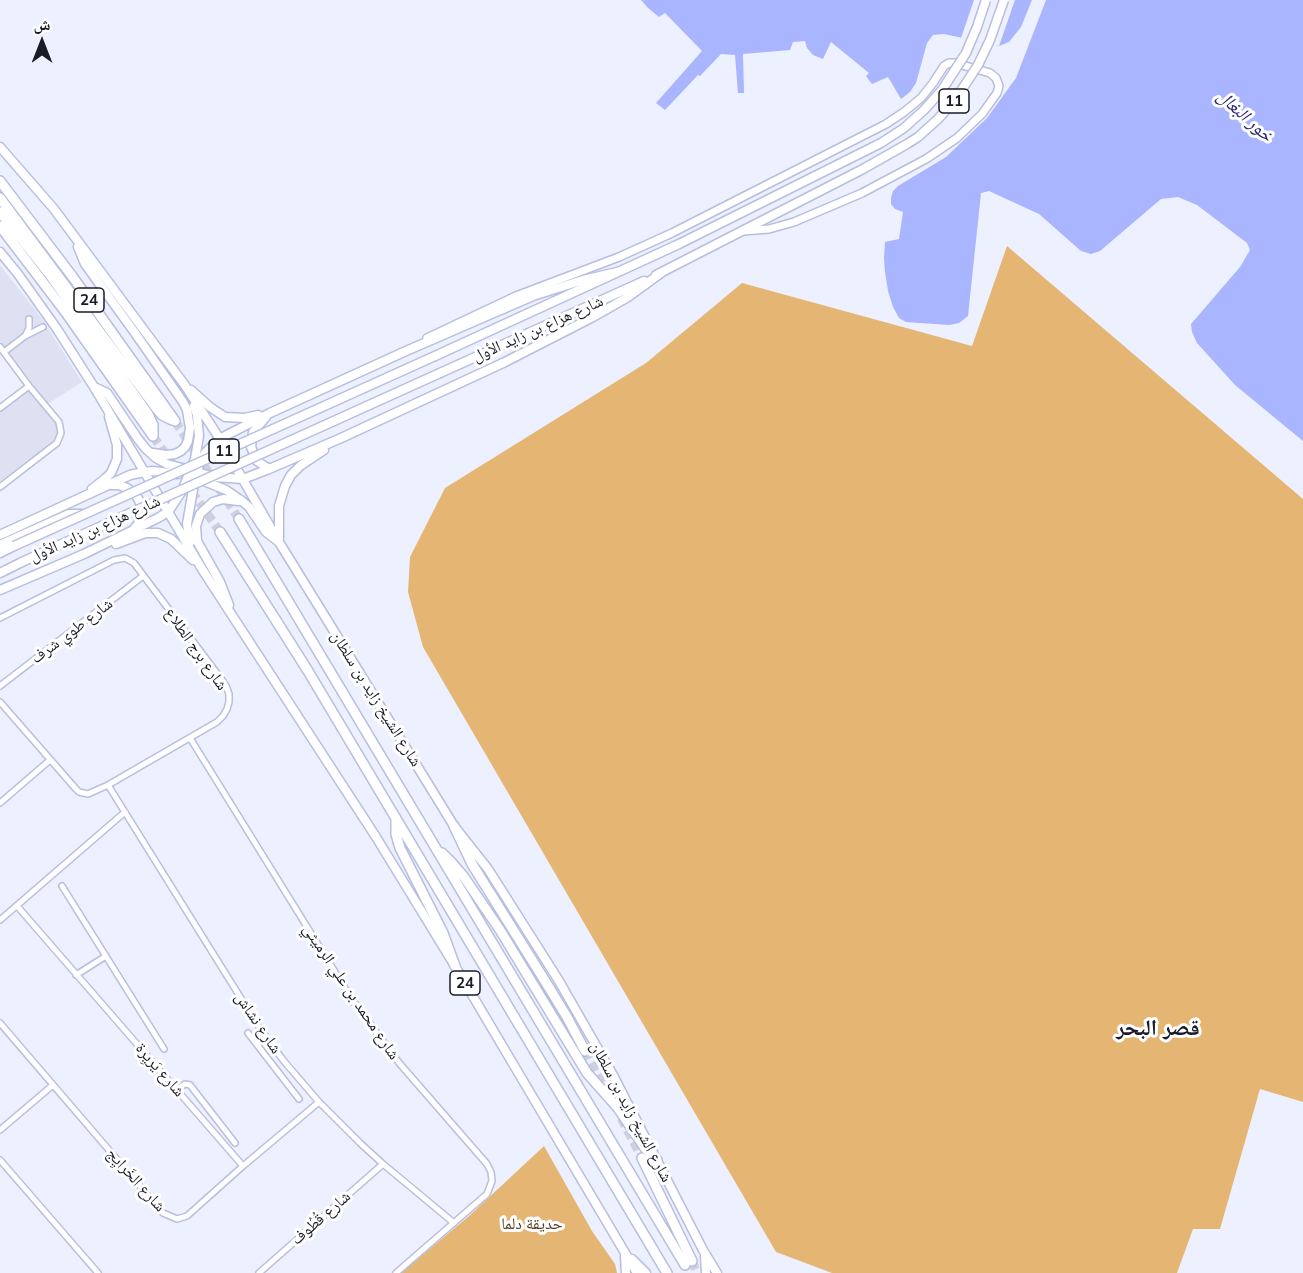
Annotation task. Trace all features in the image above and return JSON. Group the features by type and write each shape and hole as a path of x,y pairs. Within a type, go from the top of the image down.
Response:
{"highway":[{"name":"24","path":"0,181 175,421 157,409 0,198"},
{"name":"24","path":"0,212 50,274 148,414 153,425 153,436 64,310 0,226"},
{"name":"شارع الشيخ زايد بن سلطان","path":"239,519 436,849 688,1263 642,1158"},
{"name":"24","path":"220,532 308,671 667,1273"},
{"path":"396,818 396,834 400,848 447,942 455,966"},
{"name":"24","path":"454,826 472,864 551,990 585,1051"},
{"path":"436,849 452,862 464,877 512,949 587,1073 618,1108 645,1148 657,1160"}],"main road":[{"name":"شارع هزاع بن زايد الأول","path":"0,553 12,543 83,514 679,244 882,143 904,128 942,90 966,53 986,0"},
{"name":"شارع هزاع بن زايد الأول","path":"0,573 661,273 907,144 938,119 955,100 978,65 990,40 1004,0"},
{"name":"شارع الشيخ زايد بن سلطان","path":"0,147 54,209 184,384 454,826 488,869 559,981 614,1077 717,1273"},
{"path":"74,236 86,264 187,410 190,428 189,441 185,447 175,454 150,453"},
{"name":"24","path":"0,252 55,327 94,387 202,569 376,837 637,1273"},
{"path":"0,590 84,554 168,512 205,453 219,439 270,413 406,351 541,293 617,272"},
{"path":"0,534 130,476 144,472 243,479 269,469 339,439 551,339 628,297 661,273"},
{"path":"184,384 225,417 245,418 270,413"},
{"path":"184,384 194,405 199,436 187,530 202,569"},
{"path":"94,387 104,391 110,397 150,453 167,464 193,474 232,494 246,505 266,532 279,542"},
{"path":"76,500 106,478 116,464 117,446 108,411"},
{"path":"269,469 257,461 252,452 251,442 256,428 270,413"},
{"path":"279,542 279,506 282,492 288,481 300,466 339,439"},
{"path":"111,485 127,488 139,500 141,516 132,531"},
{"path":"230,612 224,589 197,541 196,526 204,509 218,500 233,499 246,505"},
{"path":"84,554 146,533 158,533 177,543 202,569"},
{"path":"0,545 12,543"},
{"path":"703,1250 706,1273"},
{"path":"624,1253 626,1273"},
{"path":"624,1253 646,1273"}],"street":[{"path":"406,351 441,331 516,296 672,233 885,124 913,105 928,90 944,66 949,63 990,73 996,78 998,90 989,105 966,130 940,150 882,183 822,210 778,227 744,231"},
{"path":"25,336 29,328 29,319"},
{"path":"0,487 39,458 60,438 59,422 2,349 43,327"},
{"path":"0,408 29,386"},
{"name":"شارع برج الطلاع","path":"0,618 119,558 130,559 222,680 229,694 227,709 224,716 217,722 108,785 88,794 80,792 0,702"},
{"name":"شارع طوي شرف","path":"0,686 143,576"},
{"name":"شارع محمد بن علي الرميثي","path":"190,738 353,1001 400,1064 489,1168 492,1181 487,1194 396,1273"},
{"path":"0,803 50,760"},
{"name":"شارع نشاش","path":"108,785 257,1024 283,1060 319,1102 352,1135 454,1223"},
{"path":"0,920 125,812"},
{"name":"شارع يَريِرة","path":"62,886 164,1049"},
{"name":"شارع يَريِرة","path":"16,906 243,1166"},
{"path":"76,975 106,956"},
{"name":"شارع الخَرايِج","path":"0,1023 163,1213 177,1219 187,1216 319,1102"},
{"path":"248,1034 299,1099"},
{"path":"274,1067 283,1060"},
{"path":"176,1090 185,1084 190,1085 235,1143"},
{"path":"0,1130 53,1085"},
{"path":"210,1128 220,1124"},
{"path":"0,1160 98,1273"},
{"name":"شارع قُطُوف","path":"259,1273 383,1164"}],"shaded area":[{"path":"0,265 43,320 82,382 43,407 56,425 58,437 54,442 0,483 0,410 34,385 0,341"}],"green space":[{"path":"1007,246 1303,499 1303,1102 1260,1089 1220,1229 1193,1229 1177,1273 832,1273 776,1252 423,647 408,592 410,557 445,488 646,363 742,283 972,346"},
{"name":"حديقة دلما","path":"544,1146 592,1231 615,1264 617,1273 401,1273 469,1216"}],"water":[{"path":"641,0 1032,0 1021,27 1009,42 999,46 944,34 933,35 927,43 916,83 901,99 888,77 872,84 866,76 869,73 831,42 823,59 813,55 805,41 793,42 790,50 743,54 744,93 738,93 735,55 721,54 665,110 656,103 702,51 665,13 659,17"},
{"name":"خور البغال","path":"1046,0 1303,0 1303,441 1235,385 1197,343 1191,324 1240,267 1250,250 1247,243 1197,205 1178,197 1161,199 1100,251 1091,254 1081,251 1039,214 989,191 981,193 968,316 959,323 949,325 906,322 899,318 888,291 884,258 885,242 899,239 903,212 895,209 891,204 893,191 946,157 987,118 1016,78"}],"pier":[{"path":"974,0 1015,0 999,46 961,38"}],"tunnel":[{"path":"175,421 239,519"},
{"path":"153,436 220,532"},
{"path":"585,1051 607,1093"},
{"path":"621,1118 642,1158"},
{"path":"692,1261 697,1273"}],"district":[{"name":"قصر البحر","path":"1158,1028"}]}
